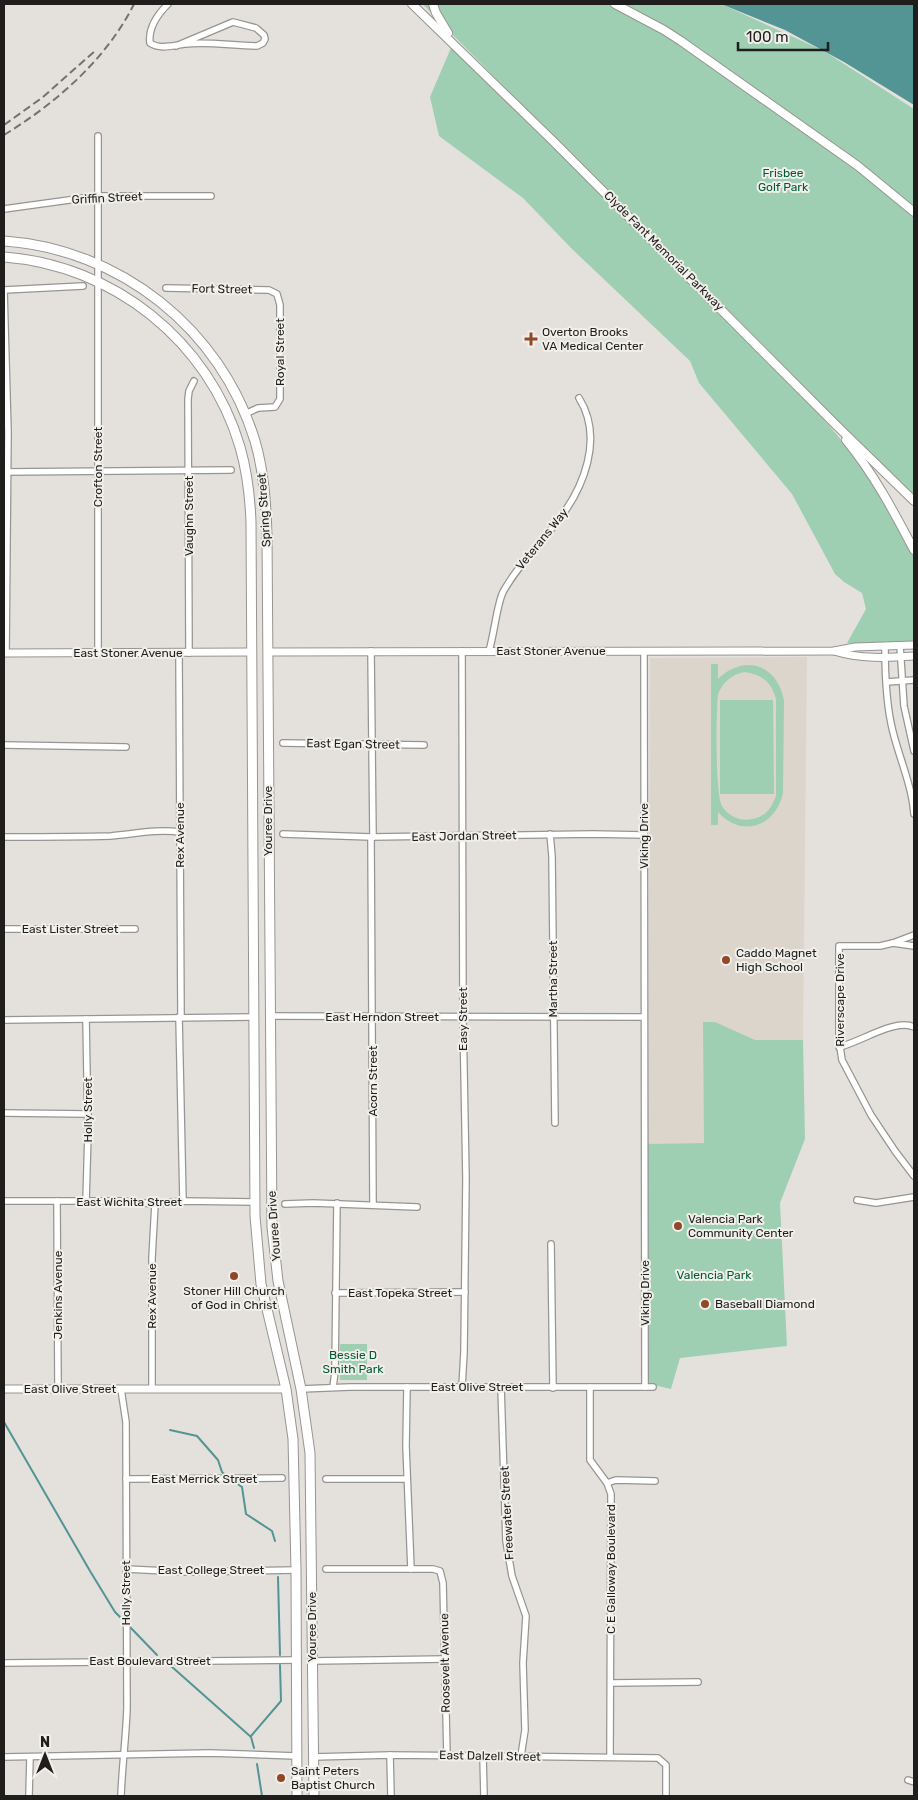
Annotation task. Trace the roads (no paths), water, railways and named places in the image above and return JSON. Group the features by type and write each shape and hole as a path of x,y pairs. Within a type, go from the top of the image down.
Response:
{"main road":[{"path":"434,4 436,13 453,43"},
{"path":"615,4 681,41 858,166 914,212"},
{"name":"Clyde Fant Memorial Parkway","path":"412,5 453,43 914,500"},
{"name":"Spring Street","path":"4,241 52,249 98,264 139,285 181,319 219,364 245,414 257,449 264,486 267,535 268,652"},
{"name":"Spring Street","path":"4,257 48,264 72,271 97,281 129,298 147,311 178,339 206,373 226,411 240,447 248,484 251,522 252,652"},
{"path":"820,408 869,470 914,550"},
{"path":"252,652 268,652"},
{"name":"Youree Drive","path":"252,652 254,1202 261,1284 286,1389 294,1466 297,1796"},
{"name":"Youree Drive","path":"268,652 271,1211 273,1243 280,1288 301,1389 310,1453 312,1484 314,1796"},
{"path":"253,1017 269,1016"},
{"path":"286,1389 301,1389"},
{"path":"296,1756 313,1756"}],"street":[{"path":"168,4 155,21 151,31 150,43 154,46 168,47 208,43 257,46 264,43 265,38 256,28 233,22 176,46"},
{"path":"98,136 98,264"},
{"name":"Griffin Street","path":"4,209 98,196 212,196"},
{"name":"Crofton Street","path":"98,264 98,653"},
{"path":"5,653 8,424 4,290 83,286"},
{"name":"Fort Street","path":"166,288 269,290 277,294"},
{"name":"Royal Street","path":"245,414 258,408 275,407 280,399 280,305 277,294"},
{"name":"Vaughn Street","path":"189,653 188,399 189,390 194,381"},
{"name":"Veterans Way","path":"489,651 502,594 524,559 558,521 576,492 588,462 591,447 590,427 579,398"},
{"path":"6,472 231,470"},
{"name":"East Stoner Avenue","path":"268,652 834,651 855,647 914,645"},
{"path":"900,646 906,723 914,751"},
{"path":"886,647 886,682 892,729 910,787 914,814"},
{"name":"Acorn Street","path":"371,651 374,1204"},
{"name":"Easy Street","path":"462,651 462,1017 466,1162 462,1387"},
{"name":"Viking Drive","path":"644,651 645,1387"},
{"name":"East Stoner Avenue","path":"834,651 853,656 914,656"},
{"name":"East Stoner Avenue","path":"5,653 252,652"},
{"name":"Rex Avenue","path":"179,653 180,1017 183,1202"},
{"path":"886,682 914,680"},
{"name":"East Egan Street","path":"283,743 424,745"},
{"path":"4,745 126,747"},
{"path":"4,837 91,836 154,831 180,832"},
{"name":"East Jordan Street","path":"283,834 372,837 550,834 644,836"},
{"name":"Martha Street","path":"550,834 552,856 555,1123"},
{"name":"East Lister Street","path":"4,929 135,929"},
{"name":"Riverscape Drive","path":"914,935 893,943 875,946 839,946 839,1047 842,1060 864,1103 895,1151 914,1176"},
{"name":"Riverscape Drive","path":"893,943 914,946"},
{"name":"East Herndon Street","path":"269,1016 644,1019"},
{"path":"4,1020 253,1017"},
{"name":"Holly Street","path":"86,1019 88,1114 86,1202"},
{"path":"839,1047 883,1030 906,1025 914,1027"},
{"path":"4,1113 88,1114"},
{"path":"857,1200 876,1203 914,1197"},
{"name":"East Wichita Street","path":"4,1201 123,1201 155,1204 254,1202"},
{"name":"Jenkins Avenue","path":"57,1201 58,1389"},
{"path":"333,1388 335,1372 337,1203"},
{"path":"285,1204 337,1203 417,1207"},
{"name":"Rex Avenue","path":"152,1389 152,1258 155,1204"},
{"path":"552,1244 553,1388"},
{"name":"East Topeka Street","path":"335,1293 465,1292"},
{"path":"326,1569 411,1569 407,1479 407,1387"},
{"name":"East Olive Street","path":"301,1389 407,1387 652,1388"},
{"name":"C E Galloway Boulevard","path":"590,1387 590,1460 607,1483 611,1494 610,1757"},
{"name":"Freewater Street","path":"501,1388 506,1541 512,1576 526,1616 523,1663 525,1730 521,1756"},
{"name":"East Olive Street","path":"4,1389 286,1389"},
{"name":"Holly Street","path":"121,1389 126,1422 127,1661 127,1724 121,1796"},
{"name":"East Merrick Street","path":"126,1479 282,1478"},
{"path":"326,1479 407,1479"},
{"path":"607,1483 616,1480 655,1481"},
{"name":"East College Street","path":"126,1569 187,1572 296,1570"},
{"name":"Roosevelt Avenue","path":"411,1569 433,1569 440,1571 443,1583 447,1756"},
{"name":"East Boulevard Street","path":"4,1663 296,1660"},
{"path":"313,1661 445,1660"},
{"path":"611,1683 698,1682"},
{"path":"4,1757 30,1758 210,1753 296,1756"},
{"path":"390,1755 391,1796"},
{"name":"East Dalzell Street","path":"313,1756 658,1758 666,1763 666,1796"},
{"path":"483,1756 484,1796"},
{"path":"29,1796 30,1758"}],"water":[{"path":"721,4 914,4 914,105 844,62 785,30"}],"waterway":[{"path":"4,1422 90,1571 115,1612 122,1619"},
{"path":"170,1430 197,1436 218,1460 225,1475"},
{"path":"236,1483 242,1487 246,1514 272,1531 275,1541"},
{"path":"278,1577 280,1655"},
{"path":"130,1627 157,1655"},
{"path":"251,1736 281,1701 280,1665"},
{"path":"171,1666 251,1737 254,1748"},
{"path":"257,1764 262,1796"}],"railway":[{"path":"4,135 61,94 94,62 123,24 134,4"},
{"path":"4,125 43,97 96,50"}],"place":[{"name":"Overton Brooks VA Medical Center","path":"531,339"},
{"name":"Caddo Magnet High School","path":"726,960"},
{"name":"Valencia Park Community Center","path":"678,1226"},
{"name":"Stoner Hill Church of God in Christ","path":"234,1276"},
{"name":"Baseball Diamond","path":"705,1304"},
{"name":"Saint Peters Baptist Church","path":"281,1778"}],"park label":[{"name":"Frisbee Golf Park","path":"783,180"},
{"name":"Valencia Park","path":"714,1275"},
{"name":"Bessie D Smith Park","path":"353,1362"}]}
